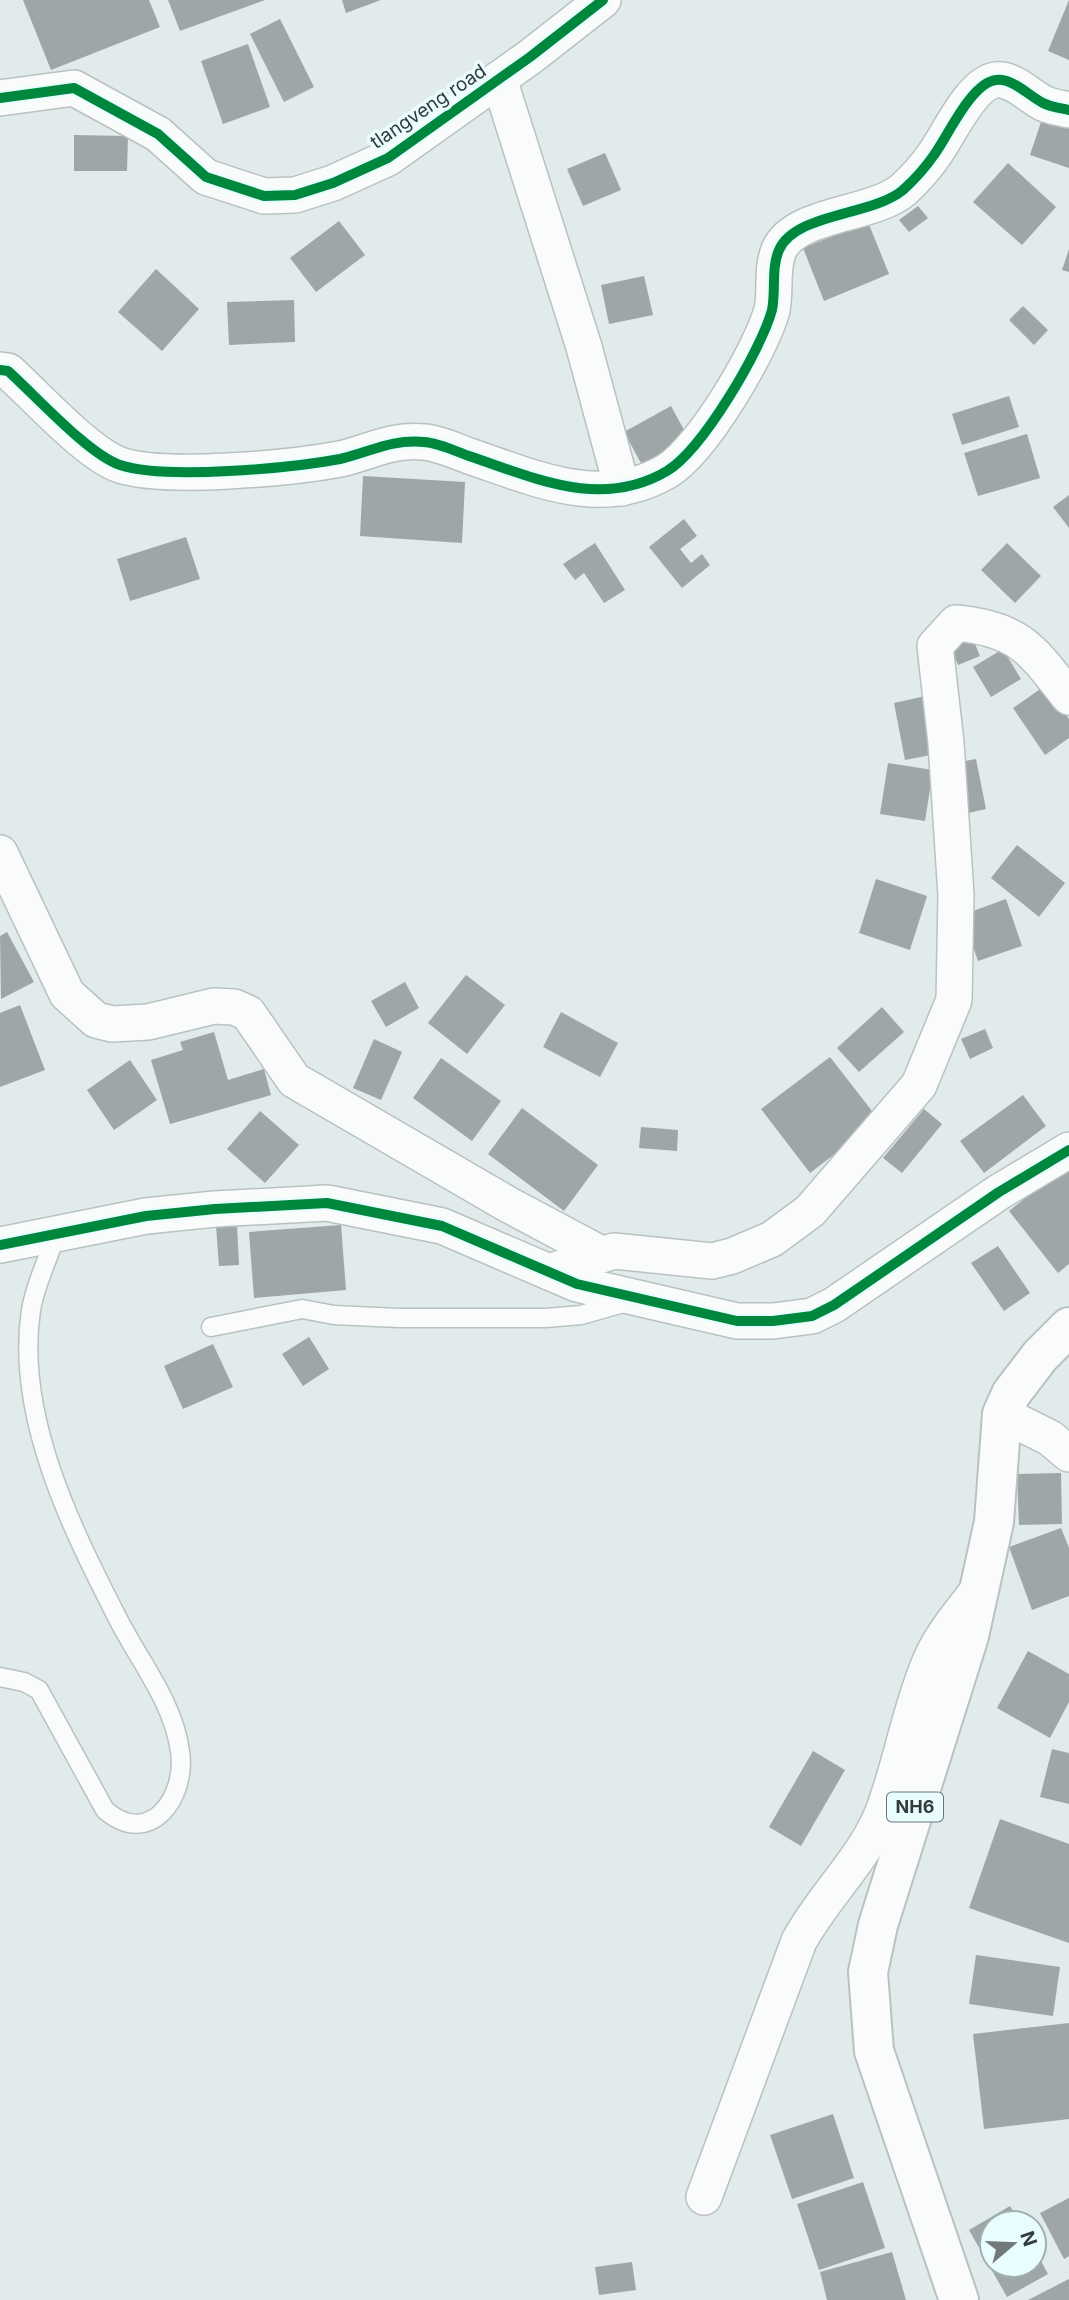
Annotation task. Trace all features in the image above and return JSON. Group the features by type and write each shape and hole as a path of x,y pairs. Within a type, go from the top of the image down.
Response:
{"highway":[{"name":"NH6","path":"959,2300 874,2051 868,1972 878,1925 969,1636 994,1522 1002,1415 1011,1394 1040,1356 1069,1327"}],"street":[{"name":"tlangveng road","path":"0,98 74,89 158,134 206,177 264,196 295,195 333,183 388,158 603,0"},
{"path":"499,79 584,347 622,488"},
{"path":"0,370 8,371 103,457 136,469 162,472 311,464 350,457 375,446 428,442 565,488 601,492 635,486 669,470 691,451 714,423 764,332 772,310 779,250 790,237 810,224 875,206 899,193 933,157 982,85 996,80 1008,81 1046,106 1069,110"},
{"path":"548,1272 601,1254 627,1251 658,1258 712,1261 732,1256 772,1239 810,1211 919,1085 954,1000 956,895 946,743 935,646 956,623 983,626 1030,647 1069,697"},
{"path":"0,853 67,994 96,1020 112,1024 148,1022 214,1006 234,1007 253,1020 294,1080 509,1205 601,1254"},
{"path":"0,1245 146,1216 327,1203 442,1226 577,1284 737,1321 773,1321 811,1316 834,1304 999,1192 1069,1150"},
{"path":"1002,1415 1050,1438 1069,1454"},
{"path":"704,2197 799,1941 820,1905 853,1866 869,1839 882,1812 929,1664 945,1633 979,1589"}],"lane":[{"path":"0,1677 24,1682 39,1690 105,1810 119,1822 141,1824 161,1815 179,1786 181,1753 173,1717 117,1618 50,1470 29,1384 31,1310 56,1235"},
{"path":"211,1327 302,1309 334,1315 399,1318 546,1318 581,1315 641,1298"}],"building":[{"path":"23,0 149,0 160,27 51,70"},
{"path":"168,0 265,0 180,31"},
{"path":"342,0 381,0 346,13"},
{"path":"1069,0 1069,60 1048,51"},
{"path":"280,19 314,87 284,102 250,34"},
{"path":"248,44 270,107 223,124 201,61"},
{"path":"1043,116 1069,125 1069,168 1030,155"},
{"path":"74,135 128,136 127,171 74,171"},
{"path":"605,153 621,190 583,206 567,169"},
{"path":"1008,163 1056,207 1022,245 973,202"},
{"path":"918,206 928,218 909,232 899,220"},
{"path":"339,221 365,255 316,292 290,258"},
{"path":"868,222 889,274 824,301 803,248"},
{"path":"1069,249 1069,272 1062,270"},
{"path":"156,269 199,309 162,351 118,312"},
{"path":"644,276 653,315 609,324 601,285"},
{"path":"294,300 295,342 229,345 227,302"},
{"path":"1023,306 1048,330 1034,345 1009,320"},
{"path":"1009,396 1019,427 962,445 952,414"},
{"path":"671,406 689,439 642,465 624,432"},
{"path":"1027,434 1040,478 978,496 964,453"},
{"path":"363,476 465,482 462,543 360,536"},
{"path":"1069,495 1069,528 1053,507"},
{"path":"684,519 697,536 680,549 691,563 702,554 710,565 682,588 649,547"},
{"path":"186,537 200,579 130,601 117,559"},
{"path":"595,543 625,590 604,603 584,573 575,580 563,564"},
{"path":"1007,543 1041,576 1015,603 981,570"},
{"path":"970,632 980,656 958,665 948,641"},
{"path":"1003,649 1021,679 991,697 973,667"},
{"path":"1046,685 1069,719 1069,738 1045,755 1013,708"},
{"path":"930,695 941,753 905,760 894,703"},
{"path":"976,759 986,809 964,814 954,763"},
{"path":"888,763 933,770 925,821 880,814"},
{"path":"1017,845 1065,883 1039,917 991,878"},
{"path":"876,879 927,896 910,950 859,933"},
{"path":"1006,899 1022,946 978,961 962,915"},
{"path":"7,932 34,982 1,999 0,936"},
{"path":"466,975 505,1005 467,1054 428,1023"},
{"path":"405,982 419,1008 386,1027 371,1001"},
{"path":"20,1005 45,1070 0,1087 0,1013"},
{"path":"882,1007 904,1032 859,1072 837,1048"},
{"path":"561,1012 618,1043 600,1077 543,1047"},
{"path":"985,1029 993,1048 970,1059 961,1039"},
{"path":"214,1032 228,1080 264,1069 271,1095 170,1124 151,1060 183,1050 180,1042"},
{"path":"374,1039 402,1052 381,1100 353,1088"},
{"path":"830,1057 879,1120 810,1173 761,1109"},
{"path":"441,1058 501,1101 472,1141 413,1098"},
{"path":"130,1060 157,1100 114,1130 87,1090"},
{"path":"1023,1095 1046,1126 984,1173 960,1141"},
{"path":"522,1108 598,1165 564,1211 488,1154"},
{"path":"924,1109 942,1124 902,1173 883,1158"},
{"path":"260,1111 299,1145 265,1183 227,1149"},
{"path":"641,1127 678,1130 677,1151 639,1148"},
{"path":"1069,1163 1069,1264 1058,1273 1009,1211"},
{"path":"237,1225 239,1265 219,1266 216,1226"},
{"path":"341,1225 346,1290 254,1298 249,1232"},
{"path":"998,1246 1030,1293 1004,1311 971,1263"},
{"path":"309,1337 329,1369 303,1386 282,1354"},
{"path":"213,1344 233,1387 183,1409 164,1366"},
{"path":"1061,1473 1062,1524 1019,1525 1017,1474"},
{"path":"1061,1528 1069,1548 1069,1596 1032,1610 1009,1547"},
{"path":"1028,1651 1069,1674 1069,1702 1050,1738 997,1708"},
{"path":"1052,1749 1069,1753 1069,1804 1040,1797"},
{"path":"813,1751 845,1770 801,1846 769,1827"},
{"path":"1000,1819 1069,1844 1069,1943 969,1908"},
{"path":"976,1955 1060,1967 1053,2016 969,2004"},
{"path":"1069,2023 1069,2119 984,2129 973,2034"},
{"path":"833,2114 854,2178 792,2199 770,2135"},
{"path":"863,2182 885,2248 819,2270 797,2204"},
{"path":"1069,2198 1069,2256 1064,2259 1048,2228 1048,2209"},
{"path":"978,2225 978,2246 969,2230"},
{"path":"892,2252 906,2300 827,2300 820,2272"},
{"path":"632,2262 636,2290 599,2295 595,2267"},
{"path":"997,2279 1039,2279 1007,2297"},
{"path":"1069,2279 1069,2300 1028,2300"}],"cycle path":[{"path":"0,98 74,88 158,134 206,177 264,196 295,195 333,183 388,158 530,57 603,0"},
{"path":"0,370 8,371 62,423 107,459 140,469 197,472 292,466 340,459 391,444 412,442 441,446 543,481 593,489 618,488 642,482 667,471 697,442 713,421 743,373 766,328 772,310 777,257 788,238 817,222 873,205 903,190 931,160 969,100 987,83 996,80 1009,82 1043,103 1069,110"},
{"path":"0,1245 146,1216 327,1203 442,1226 577,1284 737,1321 773,1321 812,1316 834,1305 999,1192 1069,1150"}]}
